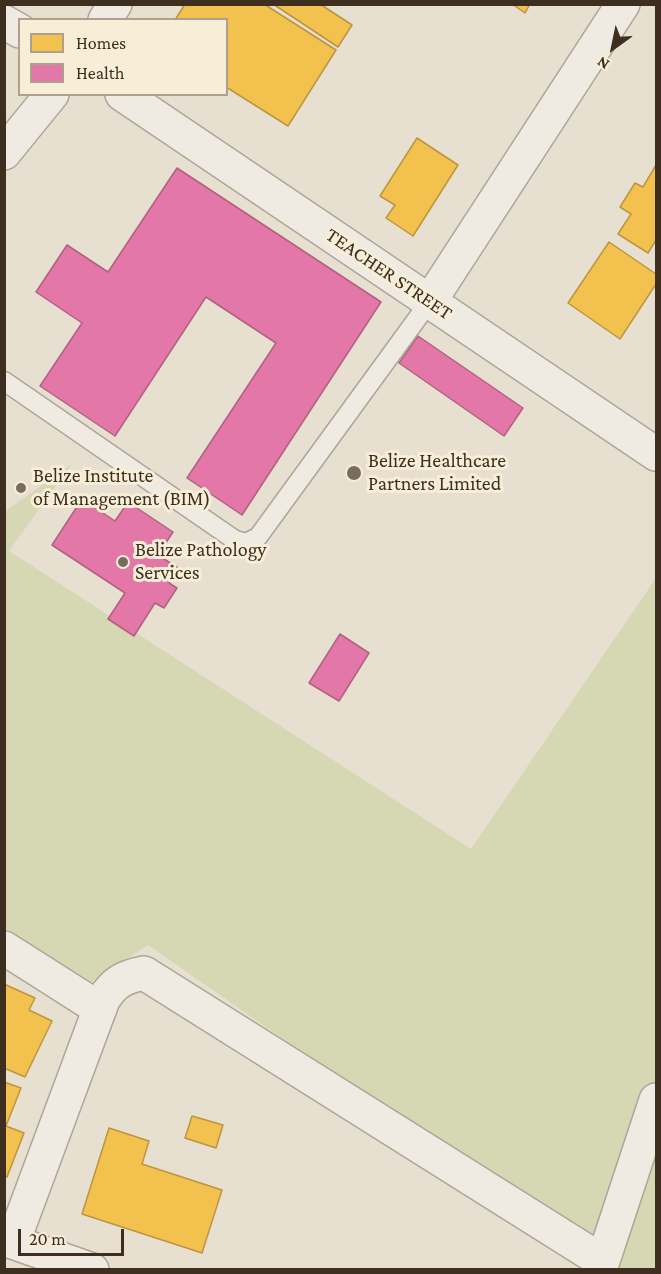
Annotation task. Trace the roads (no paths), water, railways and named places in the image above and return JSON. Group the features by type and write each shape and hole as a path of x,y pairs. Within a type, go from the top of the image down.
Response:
{"street":[{"path":"106,18 115,4"},
{"path":"430,301 623,4"},
{"path":"4,22 18,30"},
{"path":"4,153 50,96"},
{"name":"TEACHER STREET","path":"125,96 657,454"},
{"path":"4,948 100,1009"},
{"path":"92,1269 9,1240 103,1000 108,991 124,978 144,973 601,1265 657,1101"}],"lane":[{"path":"4,381 235,540 246,543 258,537 430,301"}],"place":[{"name":"Belize Healthcare Partners Limited","path":"354,473"},
{"name":"Belize Institute of Management (BIM)","path":"21,488"},
{"name":"Belize Pathology Services","path":"123,562"}]}
